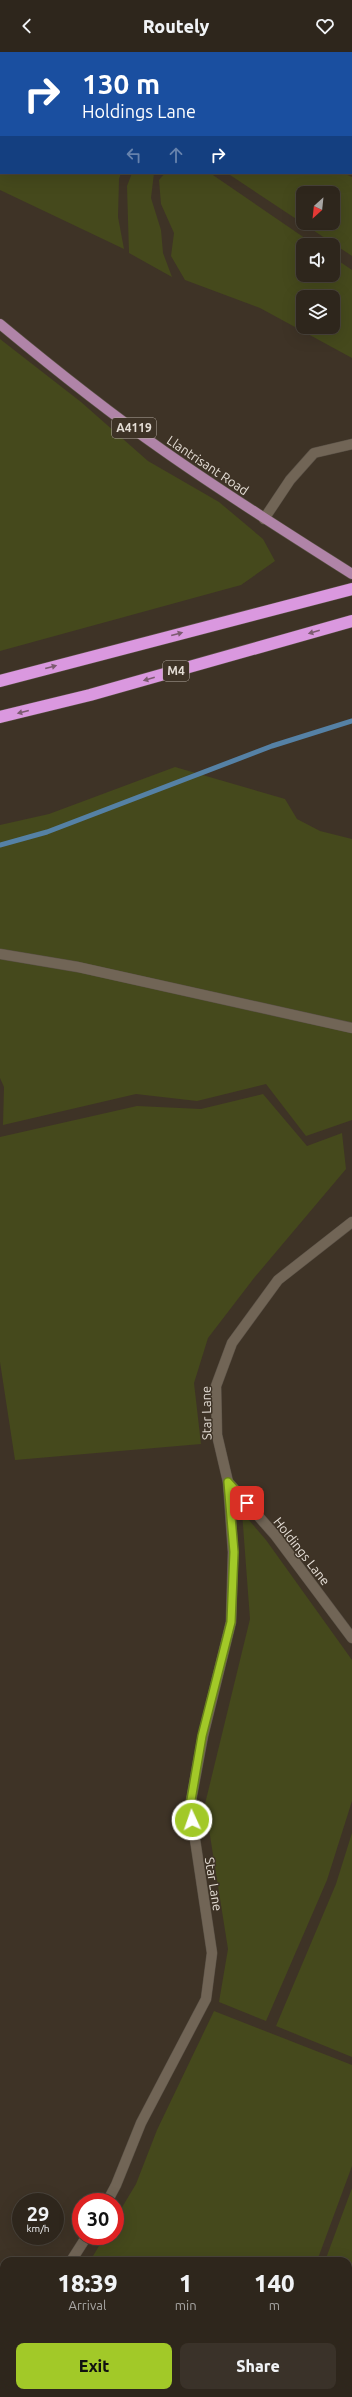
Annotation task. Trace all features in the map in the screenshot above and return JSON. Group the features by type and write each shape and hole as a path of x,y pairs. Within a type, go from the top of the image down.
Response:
{"highway":[{"path":"0,680 352,589"},
{"name":"M4","path":"0,717 90,695 352,622"}],"main road":[{"name":"Llantrisant Road","path":"0,324 65,377 157,446 264,519 352,574"}],"street":[{"path":"264,519 290,480 314,453 352,444"},
{"path":"0,954 78,967 352,1028"},
{"name":"Star Lane","path":"112,2193 141,2123 206,1999 212,1953 190,1806 202,1736 231,1622 234,1552 228,1482 217,1434 216,1386 232,1343 278,1280 352,1222"},
{"name":"Holdings Lane","path":"228,1482 275,1535 352,1638"},
{"path":"74,2257 81,2245"}],"green space":[{"path":"0,174 121,174 119,179 118,217 124,249 0,190"},
{"path":"132,174 154,174 151,198 161,230 163,253 172,277 129,253 127,186"},
{"path":"164,174 211,174 305,238 296,238 296,282 340,282 340,262 352,270 352,358 308,334 340,334 340,290 296,290 296,328 260,308 185,280 171,256 174,233 161,204 159,180"},
{"path":"229,174 345,174 352,177 352,256 340,248 340,238 325,238 313,230 340,230 340,186 296,186 296,219"},
{"path":"0,339 81,402 148,461 219,502 263,539 275,561 241,585 0,651"},
{"path":"175,767 285,799 297,819 320,831 352,839 352,1120 306,1136 266,1084 197,1101 136,1094 3,1125 4,1087 0,1078 0,825 49,814"},
{"path":"263,1094 307,1146 342,1133 346,1169 254,1278 208,1338 194,1383 201,1444 15,1460 0,1362 0,1137 137,1106 201,1109"},
{"path":"242,1512 266,1540 352,1660 352,1801 327,1880 266,2021 219,2002 228,1949 205,1804 250,1619"},
{"path":"352,1833 352,2057 276,2026 336,1884"},
{"path":"214,2011 352,2065 352,2166 318,2257 92,2257 100,2245 124,2245 124,2204 136,2184 157,2130"},
{"path":"352,2188 352,2257 326,2257"}],"waterway":[{"path":"0,845 47,832 272,746 352,721"}],"route":[{"path":"192,1820 190,1806 202,1736 231,1622 234,1552 228,1482 247,1503"}]}
